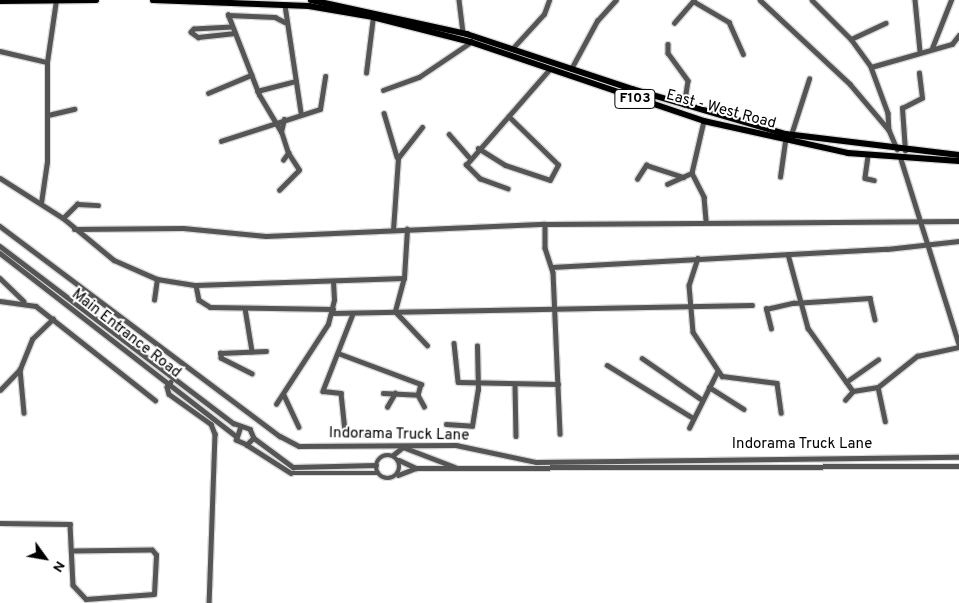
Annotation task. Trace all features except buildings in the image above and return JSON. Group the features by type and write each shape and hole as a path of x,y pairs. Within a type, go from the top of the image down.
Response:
{"main road":[{"path":"0,1 96,0"},
{"name":"F103","path":"153,0 285,5 310,3"},
{"path":"348,0 358,8"},
{"name":"East - West Road","path":"310,3 358,8 463,33 684,106 791,135 905,151 959,155"},
{"name":"East - West Road","path":"336,5 471,42 704,121 785,141 868,156 901,160 959,161"}],"street":[{"path":"40,204 48,115 47,62 56,0"},
{"path":"459,0 463,33"},
{"path":"512,49 544,14 550,0"},
{"path":"571,69 598,21 616,0"},
{"path":"760,0 850,84 889,130 898,150"},
{"path":"812,0 851,39 871,67 888,113 889,130"},
{"path":"915,0 920,51"},
{"path":"932,48 951,0"},
{"path":"674,23 694,1 729,22 744,54"},
{"path":"285,5 285,22 301,112"},
{"path":"279,190 298,170 288,153 281,132 272,122 257,91 232,28 231,13 285,22"},
{"path":"366,73 373,16"},
{"path":"851,39 886,23"},
{"path":"232,28 194,28 191,32 198,37 235,33"},
{"path":"871,67 920,51 952,44 959,35"},
{"path":"383,90 419,77 471,42"},
{"path":"668,44 668,53 688,81 684,106"},
{"path":"0,51 47,62"},
{"path":"508,189 471,174 466,165 469,157 509,117 549,70"},
{"path":"905,151 902,108 922,98 919,74"},
{"path":"208,93 251,75"},
{"path":"221,141 301,112 321,107 325,76"},
{"path":"791,135 809,79"},
{"path":"257,91 296,80"},
{"path":"48,115 74,109"},
{"path":"384,113 398,158 393,230"},
{"path":"478,148 505,165 550,180 558,165 509,117"},
{"path":"281,132 284,119"},
{"path":"704,121 692,173 704,197 706,222"},
{"path":"398,158 422,128"},
{"path":"449,134 469,157"},
{"path":"780,177 785,141"},
{"path":"282,160 288,153"},
{"path":"868,156 865,178 874,180"},
{"path":"845,400 853,391 878,387 905,361 959,346 901,160"},
{"path":"637,178 646,165 683,177"},
{"path":"666,184 692,173"},
{"path":"0,178 63,218 114,260 157,279 196,285 333,282 404,278"},
{"path":"63,218 77,204 98,205"},
{"path":"74,229 183,228 266,236 545,224 959,222"},
{"path":"545,224 552,267 560,434"},
{"name":"Indorama Truck Lane","path":"0,226 288,442 403,448 462,445 520,460 959,457"},
{"path":"395,310 404,278 406,229"},
{"path":"552,267 788,254 959,240"},
{"path":"0,246 240,428 250,429 254,438 293,468 376,465"},
{"name":"Main Entrance Road","path":"0,253 235,435"},
{"path":"788,254 813,340 853,391"},
{"path":"698,258 688,309 692,332 717,372 736,380 775,381 781,413"},
{"path":"0,278 24,302 53,319 155,400"},
{"path":"154,300 157,279"},
{"path":"276,404 284,395 333,311 333,282"},
{"path":"196,285 204,305 333,311 353,314 395,310 688,309 752,305"},
{"path":"771,329 766,309 802,302 870,298 876,319"},
{"path":"0,301 24,302"},
{"path":"245,308 252,351"},
{"path":"395,310 428,345"},
{"path":"353,314 323,392 341,393 345,432 369,435"},
{"path":"0,390 20,368 32,339 53,319"},
{"path":"454,343 456,381 476,384 558,384"},
{"path":"446,424 472,426 477,346"},
{"path":"252,374 220,355 223,351 266,351"},
{"path":"338,353 422,384 418,395 424,406"},
{"path":"642,358 701,399"},
{"path":"846,382 878,360"},
{"path":"607,364 692,418"},
{"path":"20,368 24,413"},
{"path":"689,428 701,399 717,372"},
{"path":"174,378 169,384 170,394 211,424 215,434 209,603"},
{"path":"515,385 516,436"},
{"path":"709,387 744,409"},
{"path":"878,387 885,421"},
{"path":"383,393 418,395"},
{"path":"387,408 395,393"},
{"path":"284,395 299,427"},
{"path":"240,428 235,435 237,443 247,445 291,473 378,474 386,479 416,468 959,466"},
{"path":"247,445 254,438"},
{"path":"378,474 376,465 382,456 392,455 403,448 458,468"},
{"path":"392,455 398,460 416,468"},
{"path":"398,460 398,475"},
{"path":"553,468 555,460"},
{"path":"0,523 67,522 72,528 73,585 86,599 154,594 156,555 152,550 73,551"}]}
